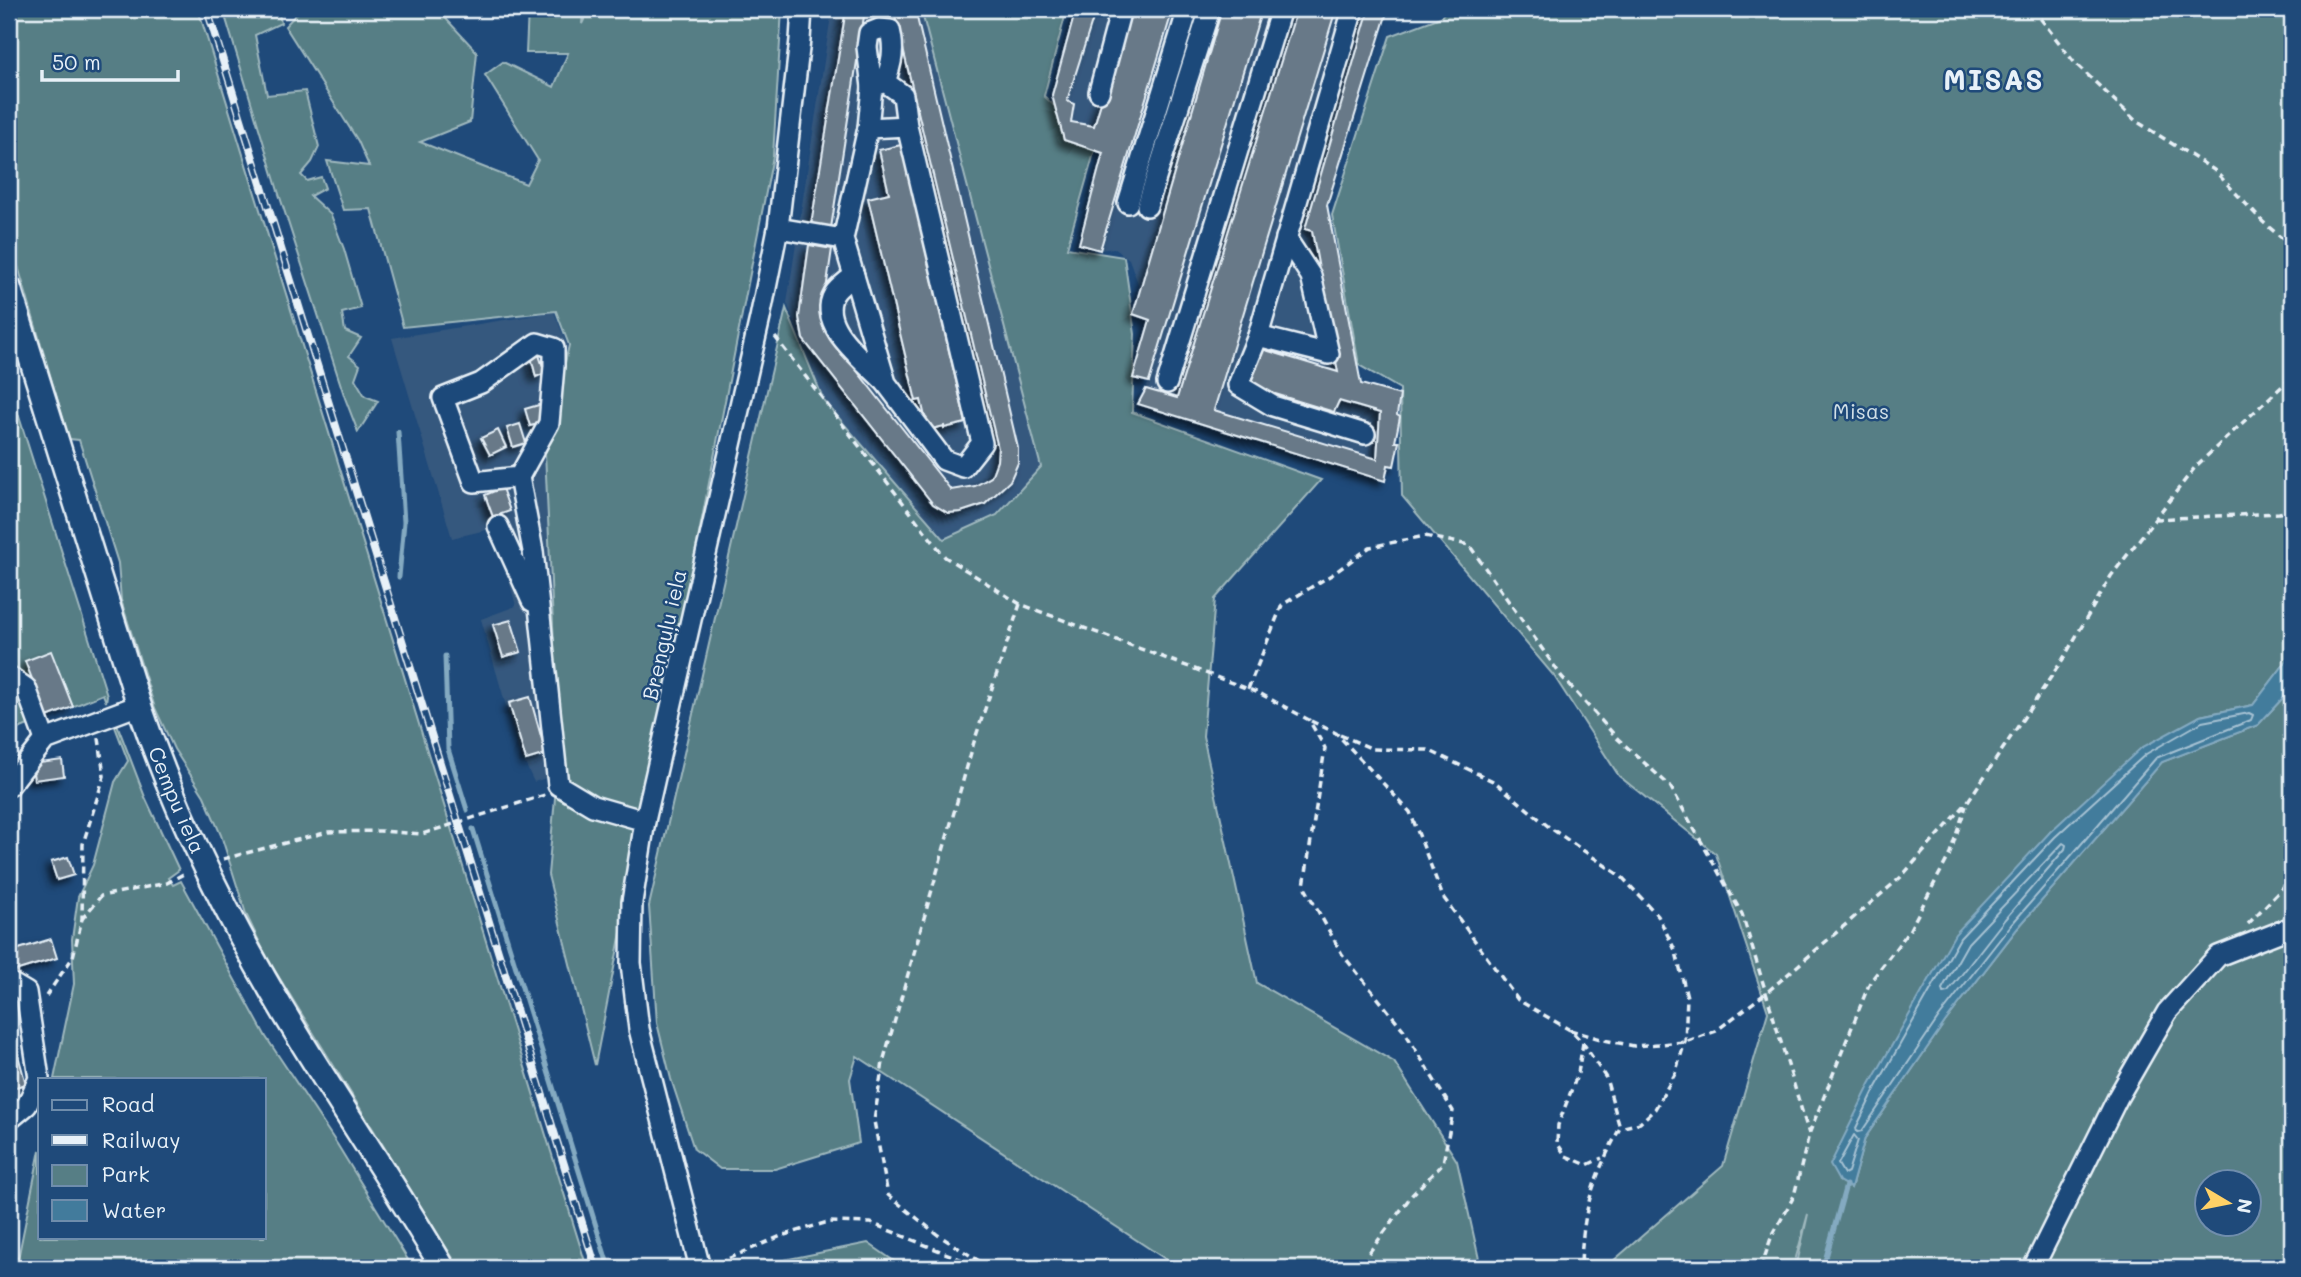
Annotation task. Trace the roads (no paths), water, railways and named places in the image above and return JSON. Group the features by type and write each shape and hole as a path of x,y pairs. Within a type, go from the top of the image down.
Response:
{"main road":[{"name":"Cempu iela","path":"9,288 139,705 156,754 204,863 296,1032 443,1268"}],"street":[{"name":"Brenguļu iela","path":"700,1268 638,1016 631,963 632,902 645,821 760,318 778,228 802,9"},
{"path":"1099,92 1121,9"},
{"path":"1188,9 1138,204 1210,9"},
{"path":"1167,383 1281,9"},
{"path":"1353,9 1258,336 1238,385 1273,406 1365,434"},
{"path":"854,275 834,293 828,309 836,331 886,383 944,460 963,467 982,443 907,126 903,95 878,85 843,239 854,275 886,383"},
{"path":"868,128 907,126"},
{"path":"778,228 843,239"},
{"path":"1258,336 1329,354 1311,276 1286,239"},
{"path":"519,477 474,482 443,398 481,383 537,343 554,348 549,423 519,477 533,551 558,785 593,806 645,821"},
{"path":"498,526 540,618"},
{"path":"9,676 26,688 45,740"},
{"path":"9,786 45,740 139,705"},
{"path":"2033,1268 2118,1097 2167,1012 2218,956 2292,927"},
{"path":"9,982 26,992 39,1078"},
{"path":"9,1120 27,1105 38,1081"}],"water":[{"path":"2292,654 2292,688 2258,725 2162,762 2017,929 1945,1022 1865,1138 1851,1188 1839,1181 1830,1165 1870,1084 1955,934 2050,832 2141,748 2200,716 2253,705"}],"waterway":[{"path":"398,432 404,522 399,577"},
{"path":"445,656 448,749 467,810"},
{"path":"473,829 609,1268"},
{"path":"1823,1268 1846,1185"}],"railway":[{"path":"207,9 596,1268"}],"district":[{"name":"MISAS","path":"1994,80"}],"park label":[{"name":"Misas","path":"1861,412"}]}
